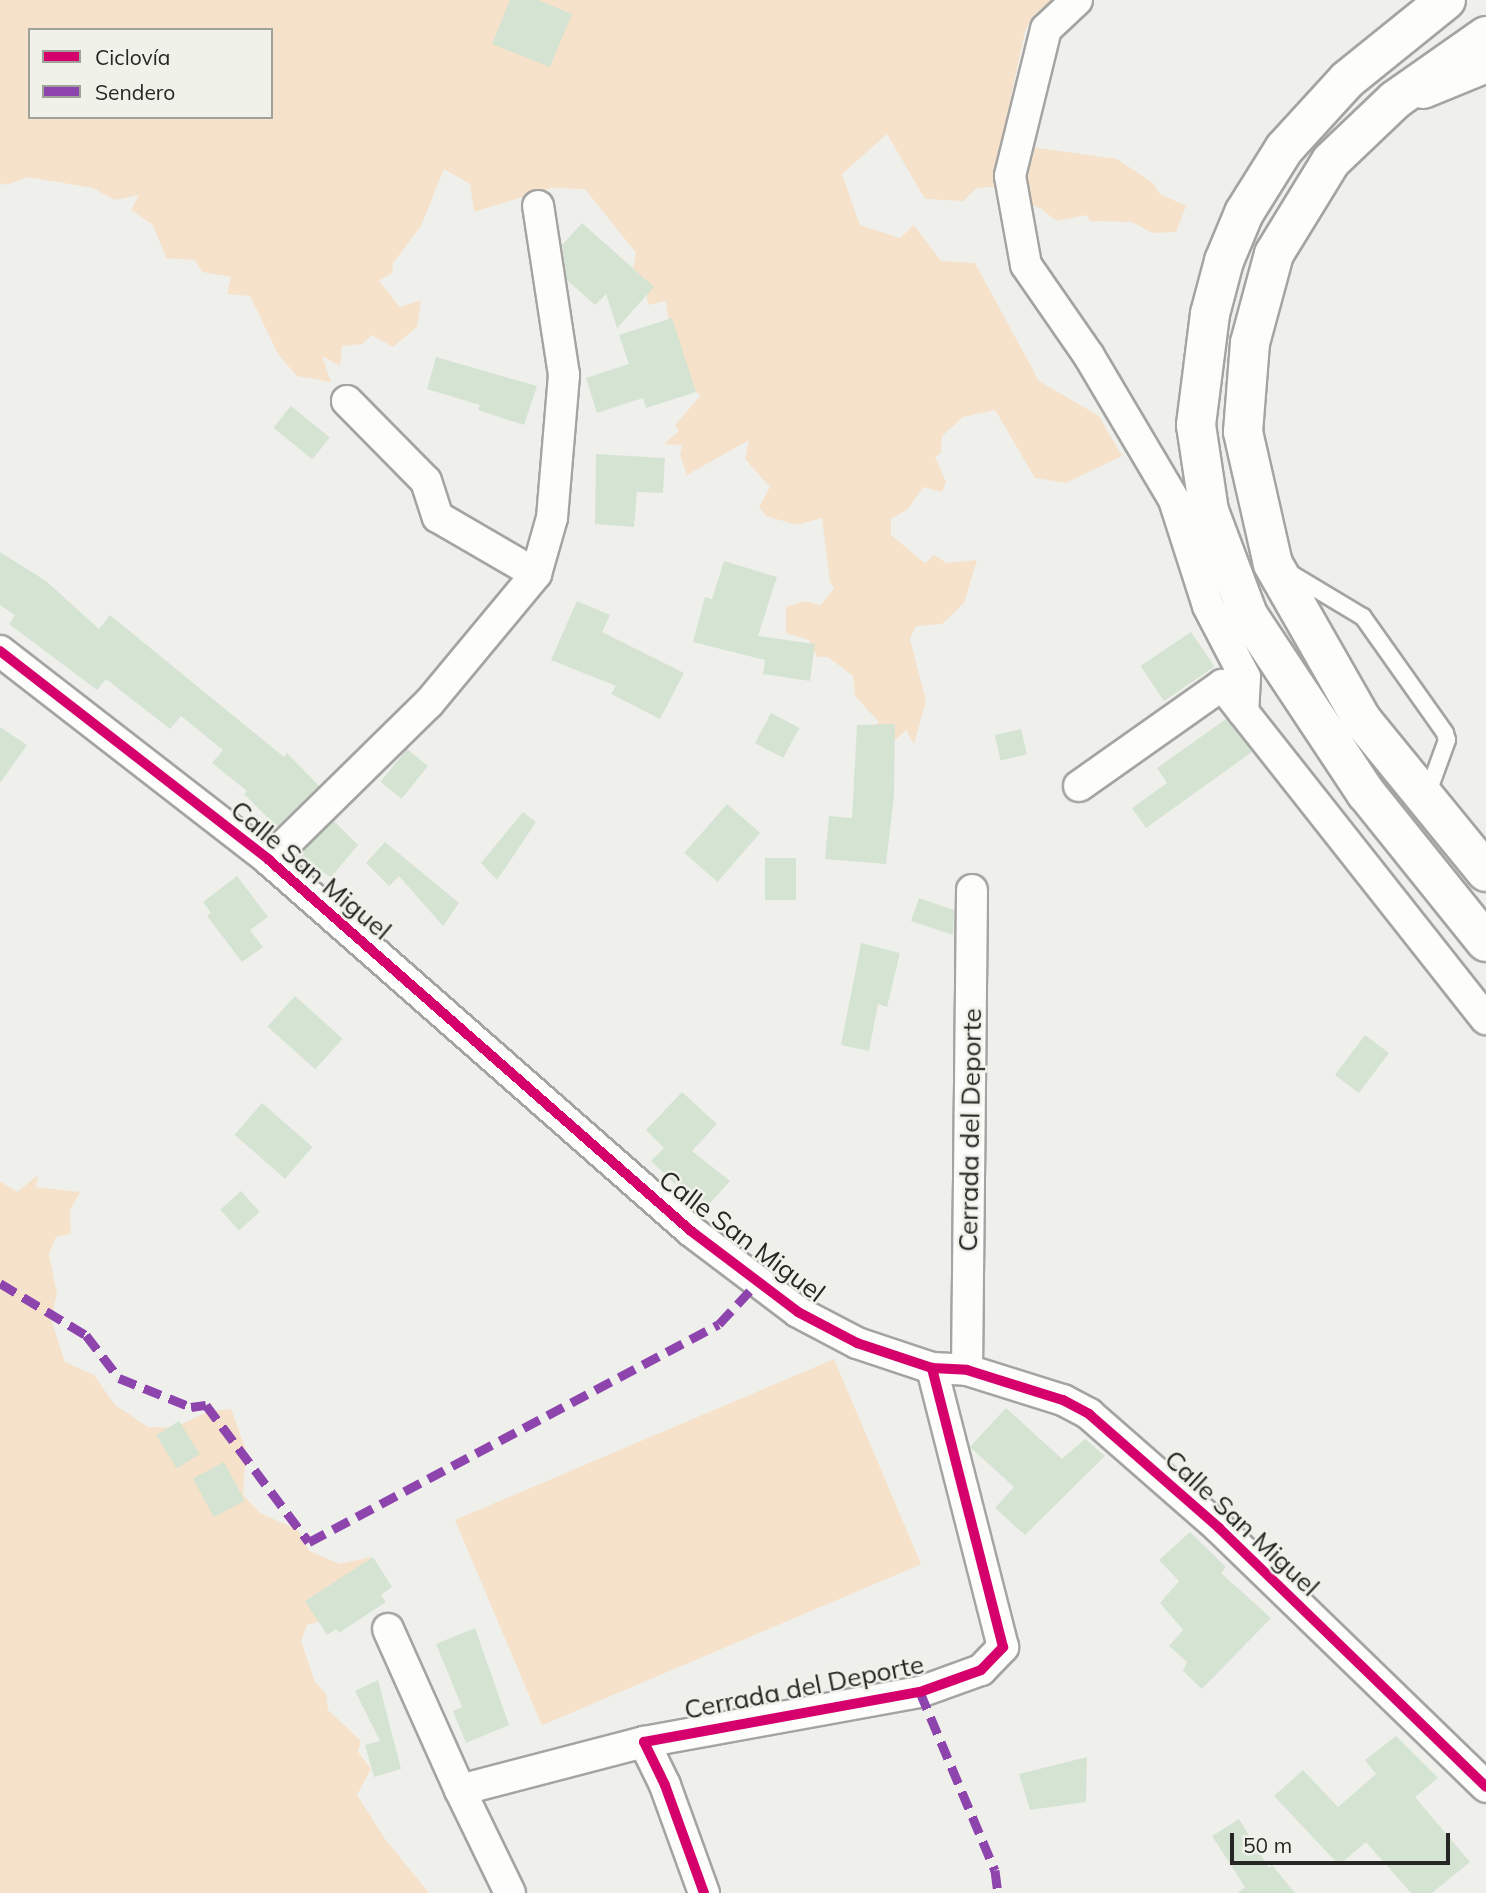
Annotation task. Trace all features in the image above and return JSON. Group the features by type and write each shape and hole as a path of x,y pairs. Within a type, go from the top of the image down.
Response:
{"main road":[{"path":"1446,0 1347,79 1284,149 1244,213 1224,261 1210,314 1196,425 1209,511 1248,615 1366,793 1486,942"},
{"path":"1486,36 1395,100 1331,161 1274,254 1256,313 1243,432 1273,565 1362,720 1486,872"},
{"path":"1395,100 1486,63"}],"street":[{"path":"1077,0 1046,29 1010,176 1026,265 1089,356 1174,500 1208,606 1245,677 1243,712"},
{"path":"269,860 429,704 536,574 552,518 564,375 538,206"},
{"path":"347,401 426,481 438,517 536,574"},
{"name":"Calle San Miguel","path":"0,651 269,860 593,1146 758,1283 798,1312 858,1343 932,1368 967,1370 1062,1400 1089,1414 1219,1528 1486,1787"},
{"path":"1079,786 1223,685 1486,1019"},
{"name":"Cerrada del Deporte","path":"967,1370 972,890"},
{"name":"Cerrada del Deporte","path":"460,1790 644,1742 920,1692 981,1670 997,1658 1003,1647 932,1368"},
{"path":"388,1629 460,1790 510,1893"},
{"path":"644,1742 666,1785 704,1893"}],"lane":[{"path":"1273,565 1363,617 1445,733 1447,740 1426,798"}],"shaded area":[{"path":"0,0 1056,0 1034,15 1025,31 1005,125 1032,147 1117,159 1153,183 1160,194 1186,206 1176,232 1152,233 1132,222 1090,221 1086,215 1057,221 1040,208 1007,196 1015,185 977,188 963,201 925,199 887,134 842,174 860,225 900,238 914,225 941,261 975,263 1039,381 1099,416 1122,456 1066,483 1035,478 995,410 963,417 942,436 941,453 935,457 946,482 942,492 923,487 908,509 891,519 891,535 925,563 934,555 947,563 977,560 964,603 942,624 916,626 910,639 926,701 914,744 906,730 892,743 874,726 879,722 855,696 853,676 828,657 817,657 809,640 786,633 786,607 804,601 821,605 834,588 830,582 822,518 797,525 766,516 759,507 770,487 745,459 749,440 687,475 680,455 682,445 664,444 679,431 675,425 701,395 677,383 666,301 648,305 645,278 631,277 636,253 585,189 551,188 474,212 470,184 444,169 421,226 393,263 392,273 379,281 400,307 421,300 417,327 393,347 372,335 362,344 342,346 340,366 322,356 331,382 297,376 278,354 250,296 227,294 231,277 202,272 195,260 166,258 153,225 131,210 139,195 114,200 93,188 28,177 6,185 0,183"},
{"path":"38,1175 36,1187 80,1192 70,1210 71,1234 56,1237 49,1254 57,1294 51,1319 65,1362 94,1375 115,1405 148,1427 174,1428 209,1411 231,1409 246,1450 243,1495 260,1513 298,1530 309,1551 340,1564 371,1557 367,1574 344,1615 307,1625 301,1641 315,1682 326,1693 328,1710 361,1741 358,1752 371,1769 357,1795 385,1839 429,1893 0,1893 0,1181 17,1192"},
{"path":"834,1359 921,1564 542,1725 455,1520"}],"building":[{"path":"510,0 538,0 572,14 550,67 492,44"},
{"path":"582,223 654,287 617,328 606,294 595,305 567,280 562,245"},
{"path":"672,318 696,392 646,408 643,398 597,413 586,378 629,364 619,335"},
{"path":"436,357 537,386 524,425 478,410 480,405 427,389"},
{"path":"291,406 330,437 312,459 273,428"},
{"path":"596,454 665,458 663,493 637,492 634,527 595,524"},
{"path":"0,552 46,581 99,629 110,615 284,757 287,753 319,786 277,827 244,794 247,791 212,763 223,750 181,716 170,729 106,679 97,690 9,624 15,615 0,605"},
{"path":"724,561 777,577 758,636 815,644 810,681 763,674 765,660 693,642 705,597 712,599"},
{"path":"577,601 610,615 602,632 684,673 660,719 611,694 616,686 551,660"},
{"path":"1191,632 1214,667 1164,701 1140,666"},
{"path":"771,713 799,728 783,758 755,743"},
{"path":"1226,719 1252,752 1146,828 1132,808 1167,783 1157,768"},
{"path":"895,724 894,796 886,864 825,859 829,816 852,818 857,725"},
{"path":"0,727 27,745 0,783"},
{"path":"1021,729 1027,754 1001,760 995,735"},
{"path":"407,749 428,766 402,799 381,782"},
{"path":"727,804 760,833 718,882 684,853"},
{"path":"523,812 536,822 497,880 481,863"},
{"path":"334,821 358,845 331,877 297,857"},
{"path":"385,842 459,903 443,926 399,876 389,886 366,863"},
{"path":"765,858 796,858 796,900 765,900"},
{"path":"237,876 268,917 250,930 263,947 242,962 207,916 211,913 203,902"},
{"path":"919,898 954,910 953,935 911,921"},
{"path":"861,943 900,953 887,1007 878,1004 869,1051 841,1045"},
{"path":"295,996 343,1039 315,1069 268,1026"},
{"path":"1365,1035 1389,1053 1359,1093 1335,1075"},
{"path":"682,1092 717,1124 692,1151 730,1181 703,1211 651,1161 664,1148 646,1130"},
{"path":"262,1103 313,1147 285,1179 234,1135"},
{"path":"241,1191 260,1212 239,1231 220,1210"},
{"path":"1006,1408 1062,1459 1085,1439 1105,1456 1025,1535 995,1508 1014,1487 970,1447"},
{"path":"179,1421 200,1454 177,1468 156,1435"},
{"path":"224,1462 245,1501 214,1517 193,1478"},
{"path":"1190,1532 1226,1567 1221,1573 1271,1618 1202,1689 1183,1671 1187,1662 1169,1646 1183,1630 1160,1603 1179,1581 1159,1560"},
{"path":"373,1557 392,1587 381,1595 386,1602 339,1633 336,1629 327,1635 305,1601"},
{"path":"475,1628 509,1725 466,1743 453,1711 462,1707 436,1644"},
{"path":"378,1680 401,1769 374,1777 365,1745 380,1741 355,1691"},
{"path":"1396,1736 1438,1778 1415,1797 1470,1862 1432,1893 1411,1893 1366,1842 1339,1865 1274,1796 1303,1770 1338,1807 1376,1774 1365,1760"},
{"path":"1087,1757 1086,1802 1030,1810 1019,1774"},
{"path":"1239,1819 1269,1868 1272,1865 1295,1893 1238,1893 1245,1887 1212,1836"}],"marked path":[{"path":"0,1283 86,1335 119,1378 191,1407 206,1405 309,1542 719,1324 758,1282"},
{"path":"920,1692 995,1870 998,1893"}],"cycle path":[{"path":"0,651 269,860 691,1231 798,1312 857,1343 932,1368 967,1370 1063,1400 1089,1414 1219,1528 1486,1787"},
{"path":"704,1893 665,1785 644,1742 920,1692 981,1670 1003,1647 932,1368"}]}
